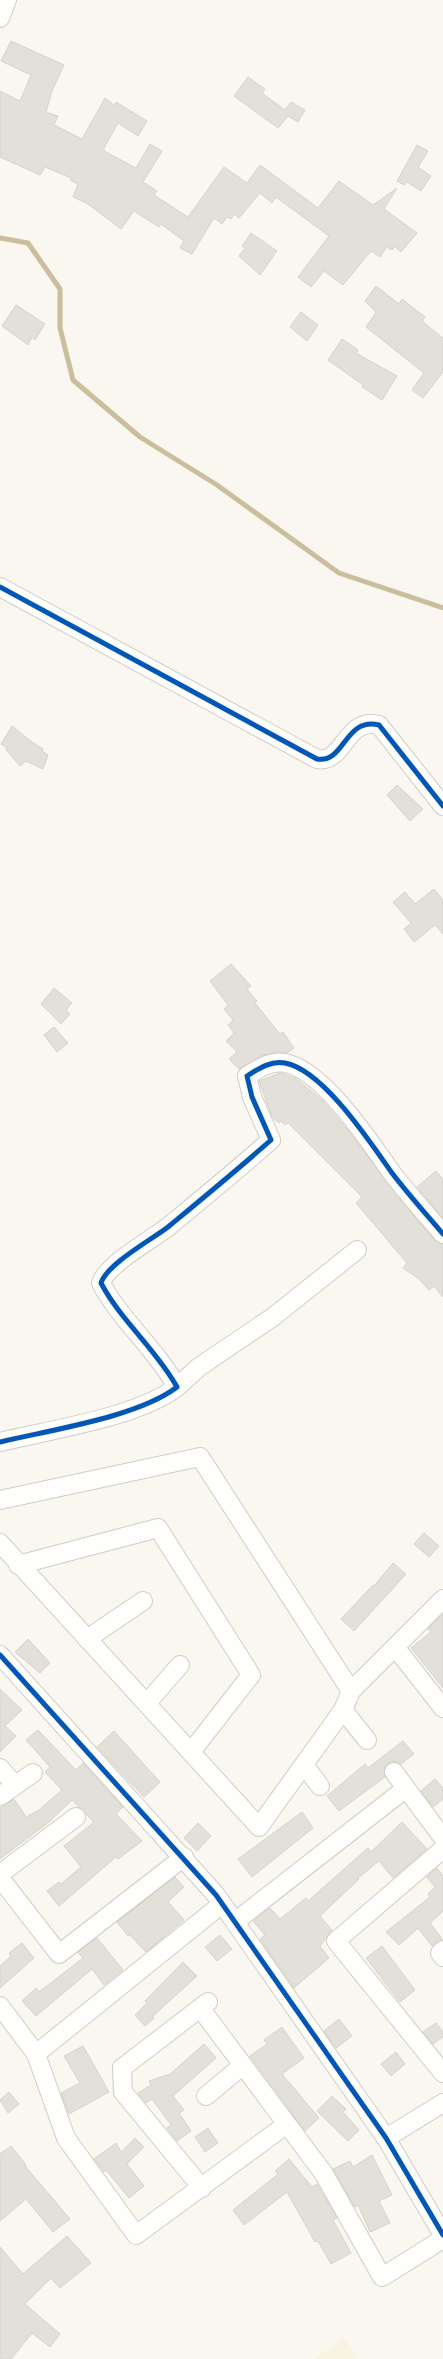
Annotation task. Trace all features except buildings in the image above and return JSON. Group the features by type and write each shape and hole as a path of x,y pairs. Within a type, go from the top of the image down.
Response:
{"street":[{"path":"0,18 7,0"},
{"path":"0,586 317,759 323,760 332,756 358,726 371,723 378,725 443,806"},
{"path":"177,1387 158,1358 110,1300 101,1283 103,1276 112,1268 166,1228 271,1140 252,1098 247,1076 261,1067 276,1062 286,1063 311,1074 358,1125 393,1174 443,1234"},
{"path":"0,1442 122,1412 146,1404 177,1387 199,1367 273,1318 357,1250"},
{"path":"0,1500 200,1457 350,1691"},
{"path":"18,1565 158,1528 251,1675 191,1752"},
{"path":"0,1543 18,1565 147,1703 259,1827 343,1710 350,1691 443,1599"},
{"path":"87,1639 143,1601"},
{"path":"395,1647 443,1708"},
{"path":"0,1655 184,1857 236,1921 386,2138 443,2235"},
{"path":"147,1703 180,1665"},
{"path":"343,1710 368,1740"},
{"path":"304,1765 320,1786"},
{"path":"0,1768 16,1785"},
{"path":"394,1772 443,1838"},
{"path":"0,1796 33,1773"},
{"path":"236,1921 405,1789"},
{"path":"0,1874 76,1817"},
{"path":"443,1848 336,1941 443,2073"},
{"path":"0,1878 59,1954 184,1857"},
{"path":"36,2054 222,1904"},
{"path":"443,1950 440,1953 443,1957"},
{"path":"202,2188 123,2092 122,2068 205,2005 242,2066 324,2174 382,2278 443,2239"},
{"path":"0,2006 36,2054 66,2138 136,2235 287,2124"},
{"path":"206,2096 242,2066"},
{"path":"386,2138 443,2103"}],"shaded area":[{"path":"345,2338 357,2359 314,2359"}],"waterway":[{"path":"0,238 28,243 60,289 60,328 73,380 140,437 217,485 339,573 443,608"}],"cycle path":[{"path":"0,587 317,759 326,759 334,755 358,728 367,724 379,725 443,806"},
{"path":"0,1442 93,1421 140,1407 177,1387 169,1373 118,1310 101,1283 120,1260 168,1227 271,1140 252,1097 247,1076 265,1066 280,1062 300,1068 330,1093 358,1126 398,1181 443,1234"},
{"path":"0,1655 216,1895 386,2138 443,2235"}]}
